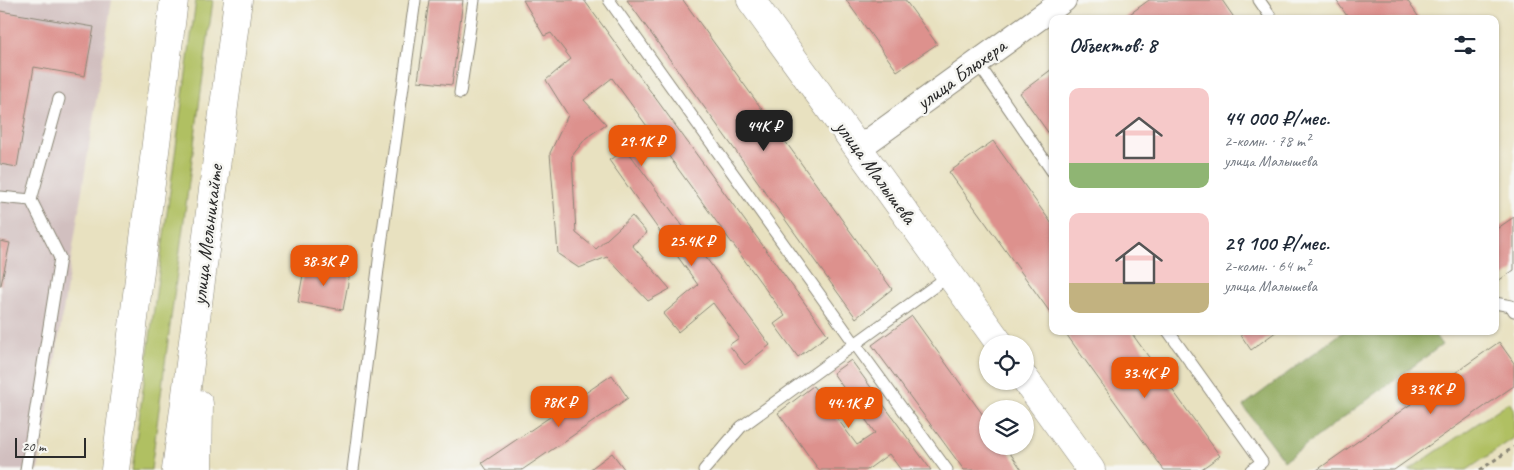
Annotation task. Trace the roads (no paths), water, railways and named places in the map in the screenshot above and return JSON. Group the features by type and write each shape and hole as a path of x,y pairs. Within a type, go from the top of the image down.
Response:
{"main road":[{"path":"115,470 174,0"},
{"name":"улица Мельникайте","path":"176,470 238,0"},
{"name":"улица Малышева","path":"751,0 993,335"},
{"path":"196,318 200,422 198,470"},
{"path":"1033,390 1091,470"}],"street":[{"name":"улица Блюхера","path":"859,148 1064,0"}],"lane":[{"path":"353,470 381,245 415,0"},
{"path":"460,93 474,0"},
{"path":"610,0 947,470"},
{"path":"1259,0 1269,15"},
{"path":"977,62 1049,167"},
{"path":"26,470 60,258 32,200 59,99"},
{"path":"0,197 32,200"},
{"path":"704,470 740,427 950,275"},
{"path":"1499,304 1511,306 1514,311"},
{"path":"1171,335 1262,462 1251,470"}]}
